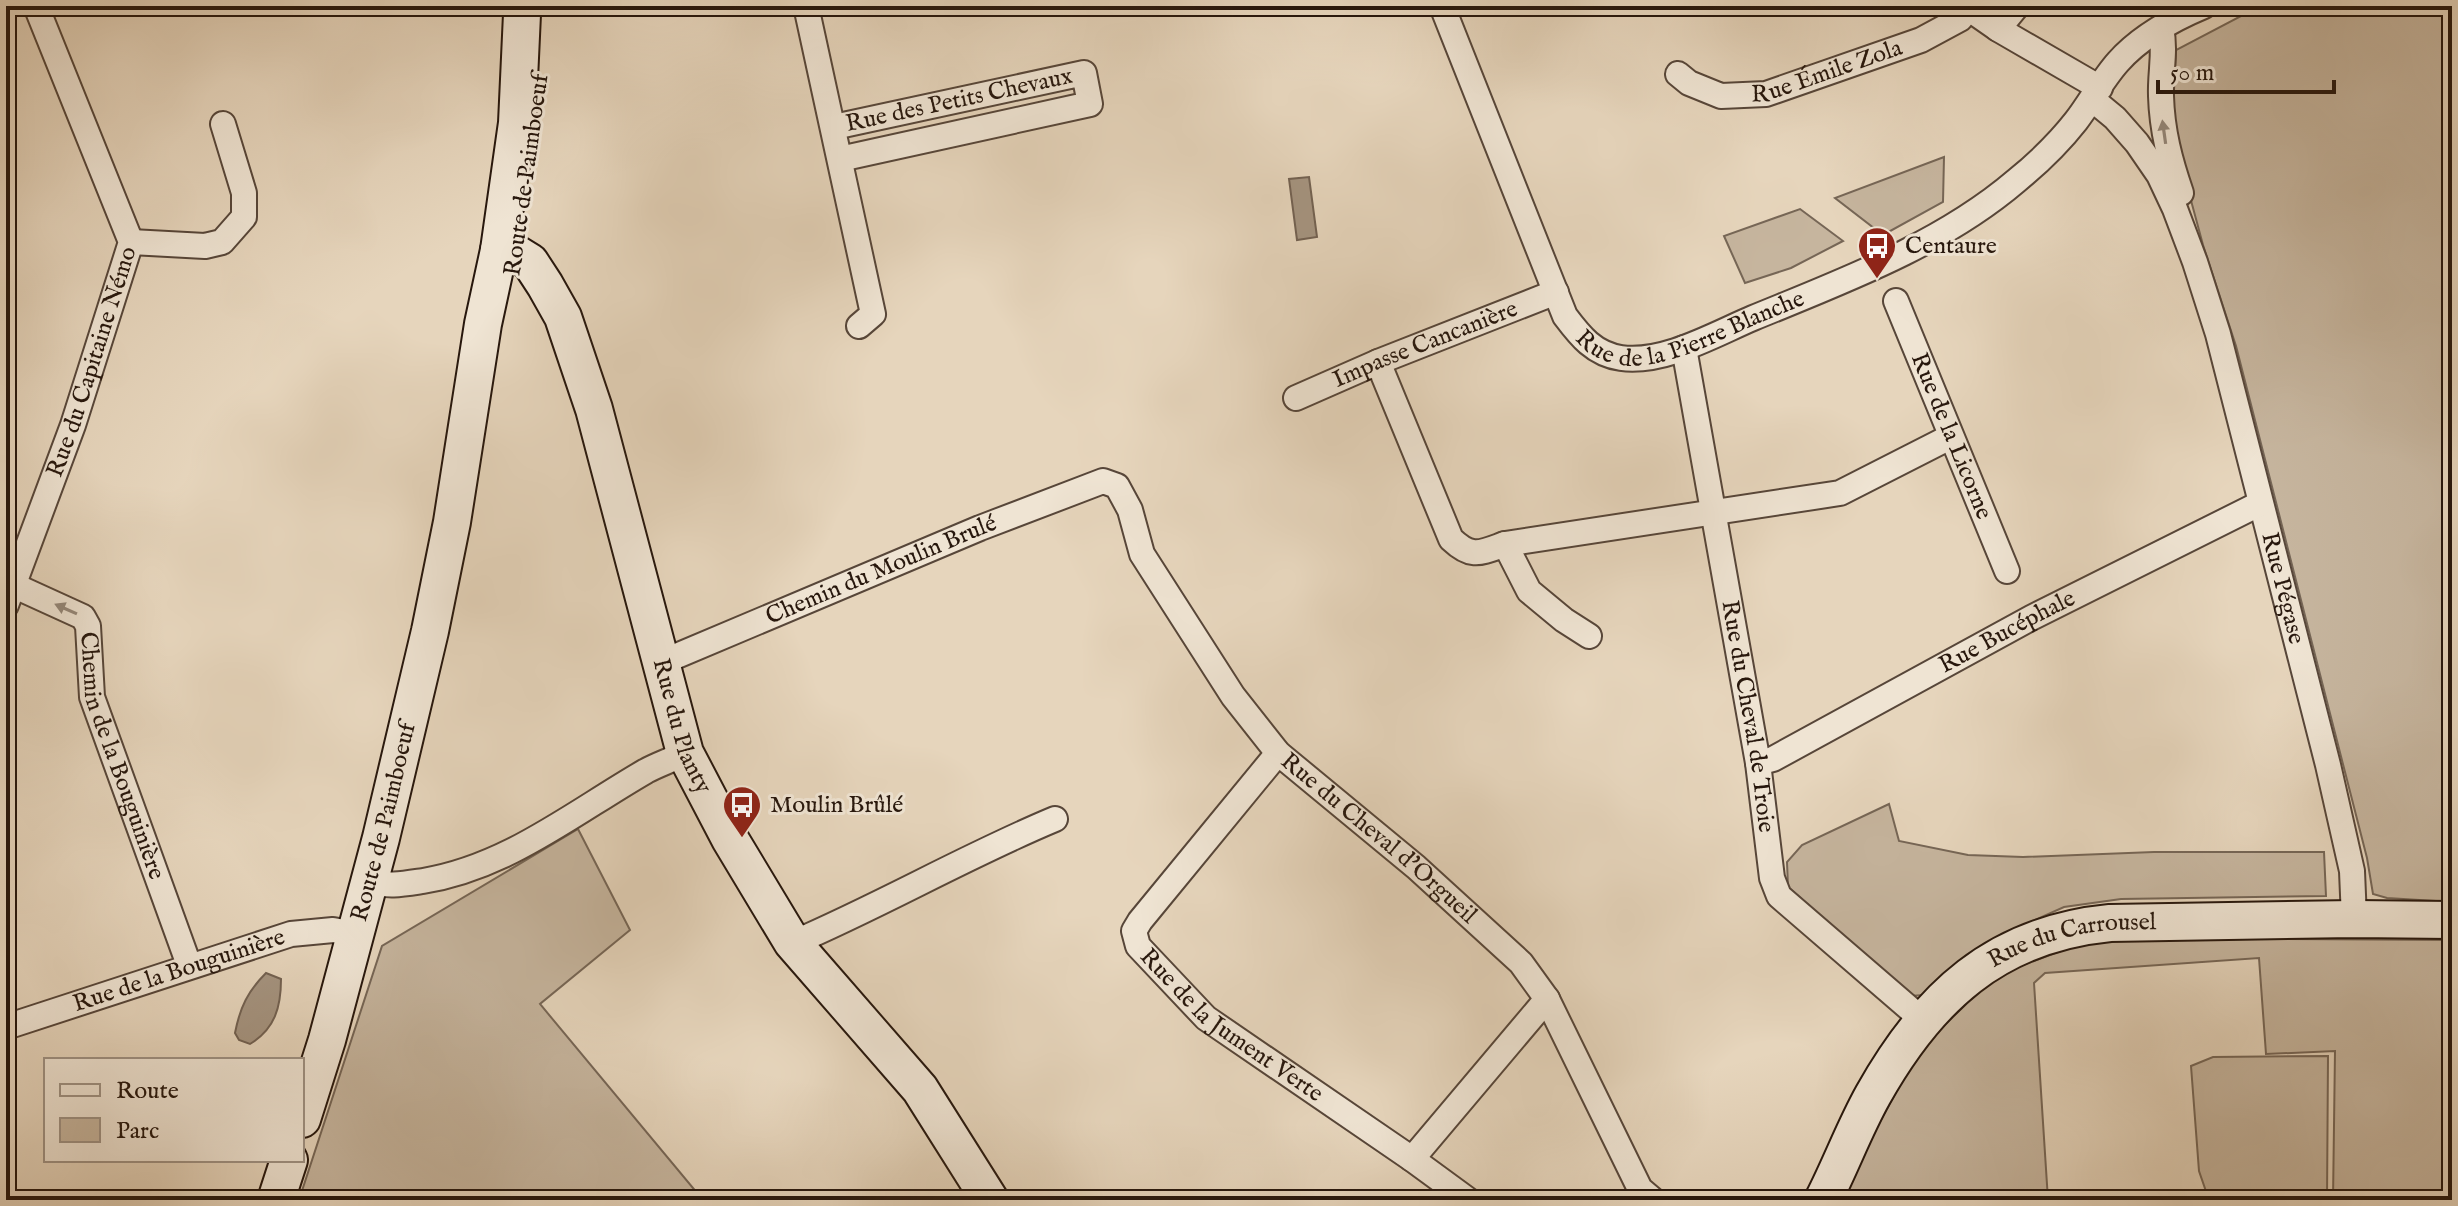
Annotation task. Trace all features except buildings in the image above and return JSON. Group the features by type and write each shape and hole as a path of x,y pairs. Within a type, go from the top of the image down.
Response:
{"street":[{"name":"Rue du Capitaine Némo","path":"10,595 73,425 131,242 36,6"},
{"name":"Rue des Petits Chevaux","path":"806,6 873,314 859,326"},
{"name":"Rue de la Pierre Blanche","path":"1442,6 1565,316 1582,339 1600,352 1623,358 1684,348 1827,288 1952,225 1988,203 2058,143 2117,63 2161,28 2204,6"},
{"path":"1998,29 2017,6"},
{"name":"Rue Pégase","path":"1967,7 2096,94 2159,175 2175,209 2218,334 2331,780 2352,871 2354,919"},
{"name":"Rue Émile Zola","path":"1678,74 1689,83 1721,96 1766,94 1921,40 1960,19 1967,7"},
{"name":"Route de Paimboeuf","path":"304,1113 356,934 430,631 452,522 483,324 508,252 517,123 532,10"},
{"name":"Rue Pégase","path":"2161,28 2164,41 2161,93 2164,136 2193,228 2195,262"},
{"name":"Rue des Petits Chevaux","path":"834,127 1084,73 1090,104 840,159"},
{"path":"131,242 205,246 222,242 244,217 244,193 223,124"},
{"name":"Rue du Planty","path":"508,252 530,262 563,317 577,353 685,753 730,839 793,943 920,1089 990,1200"},
{"name":"Impasse Cancanière","path":"1296,398 1556,292"},
{"name":"Rue de la Licorne","path":"1896,301 2007,571"},
{"name":"Rue du Cheval de Troie","path":"1684,348 1758,763 1772,878 1779,896 1924,1021"},
{"path":"1378,362 1451,539 1463,551 1478,553 1505,544 1840,493 1950,437"},
{"name":"Chemin du Moulin Brulé","path":"660,663 980,528 1103,481"},
{"name":"Rue du Cheval d'Orgueil","path":"1103,481 1117,486 1130,510 1142,554 1233,696 1278,753 1416,867 1521,963 1547,999 1640,1189 1653,1200"},
{"name":"Rue Bucéphale","path":"1758,763 1773,759 2031,618 2259,504"},
{"path":"1505,544 1529,591 1589,636"},
{"name":"Chemin de la Bouguinière","path":"10,595 83,617 88,626 92,697 189,965"},
{"path":"369,881 391,886 435,879 498,859 554,830 648,770 685,753"},
{"name":"Rue de la Jument Verte","path":"1278,753 1140,921 1134,931 1138,946 1206,1018 1468,1200"},
{"path":"793,943 992,845 1055,819"},
{"name":"Rue du Carrousel","path":"1823,1200 1879,1085 1924,1021 1959,984 2005,952 2070,927 2110,923 2452,920"},
{"name":"Rue de la Bouguinière","path":"6,1027 291,934 333,930 356,934"},
{"path":"1412,1159 1547,999"},
{"path":"276,1200 288,1162"}],"green space":[{"path":"2260,6 2452,6 2452,902 2387,898 2373,894 2367,858 2236,346 2203,245 2172,130 2176,50"},
{"path":"1944,157 1943,202 1883,235 1835,198"},
{"path":"1800,209 1843,241 1791,268 1745,283 1724,236"},
{"path":"1889,804 1899,841 1968,855 2023,857 2154,852 2324,852 2326,896 2121,899 2064,907 1999,936 1946,973 1923,995 1911,996 1788,887 1787,862 1802,845"},
{"path":"578,829 630,930 540,1004 703,1200 299,1200 382,946"},
{"path":"2096,938 2452,940 2452,1200 2333,1200 2335,1051 2266,1054 2259,958 2045,973 2034,983 2048,1200 1842,1200 1919,1050 1996,975"},
{"path":"2328,1056 2327,1200 2209,1200 2199,1171 2191,1066 2213,1057"}],"shaded area":[{"path":"1309,177 1317,237 1297,240 1289,179"},
{"path":"266,973 281,979 278,1008 271,1024 250,1044 239,1040 235,1033 237,1024 242,1007"}],"place":[{"name":"Centaure","path":"1877,280"},
{"name":"Moulin Brûlé","path":"742,839"}]}
